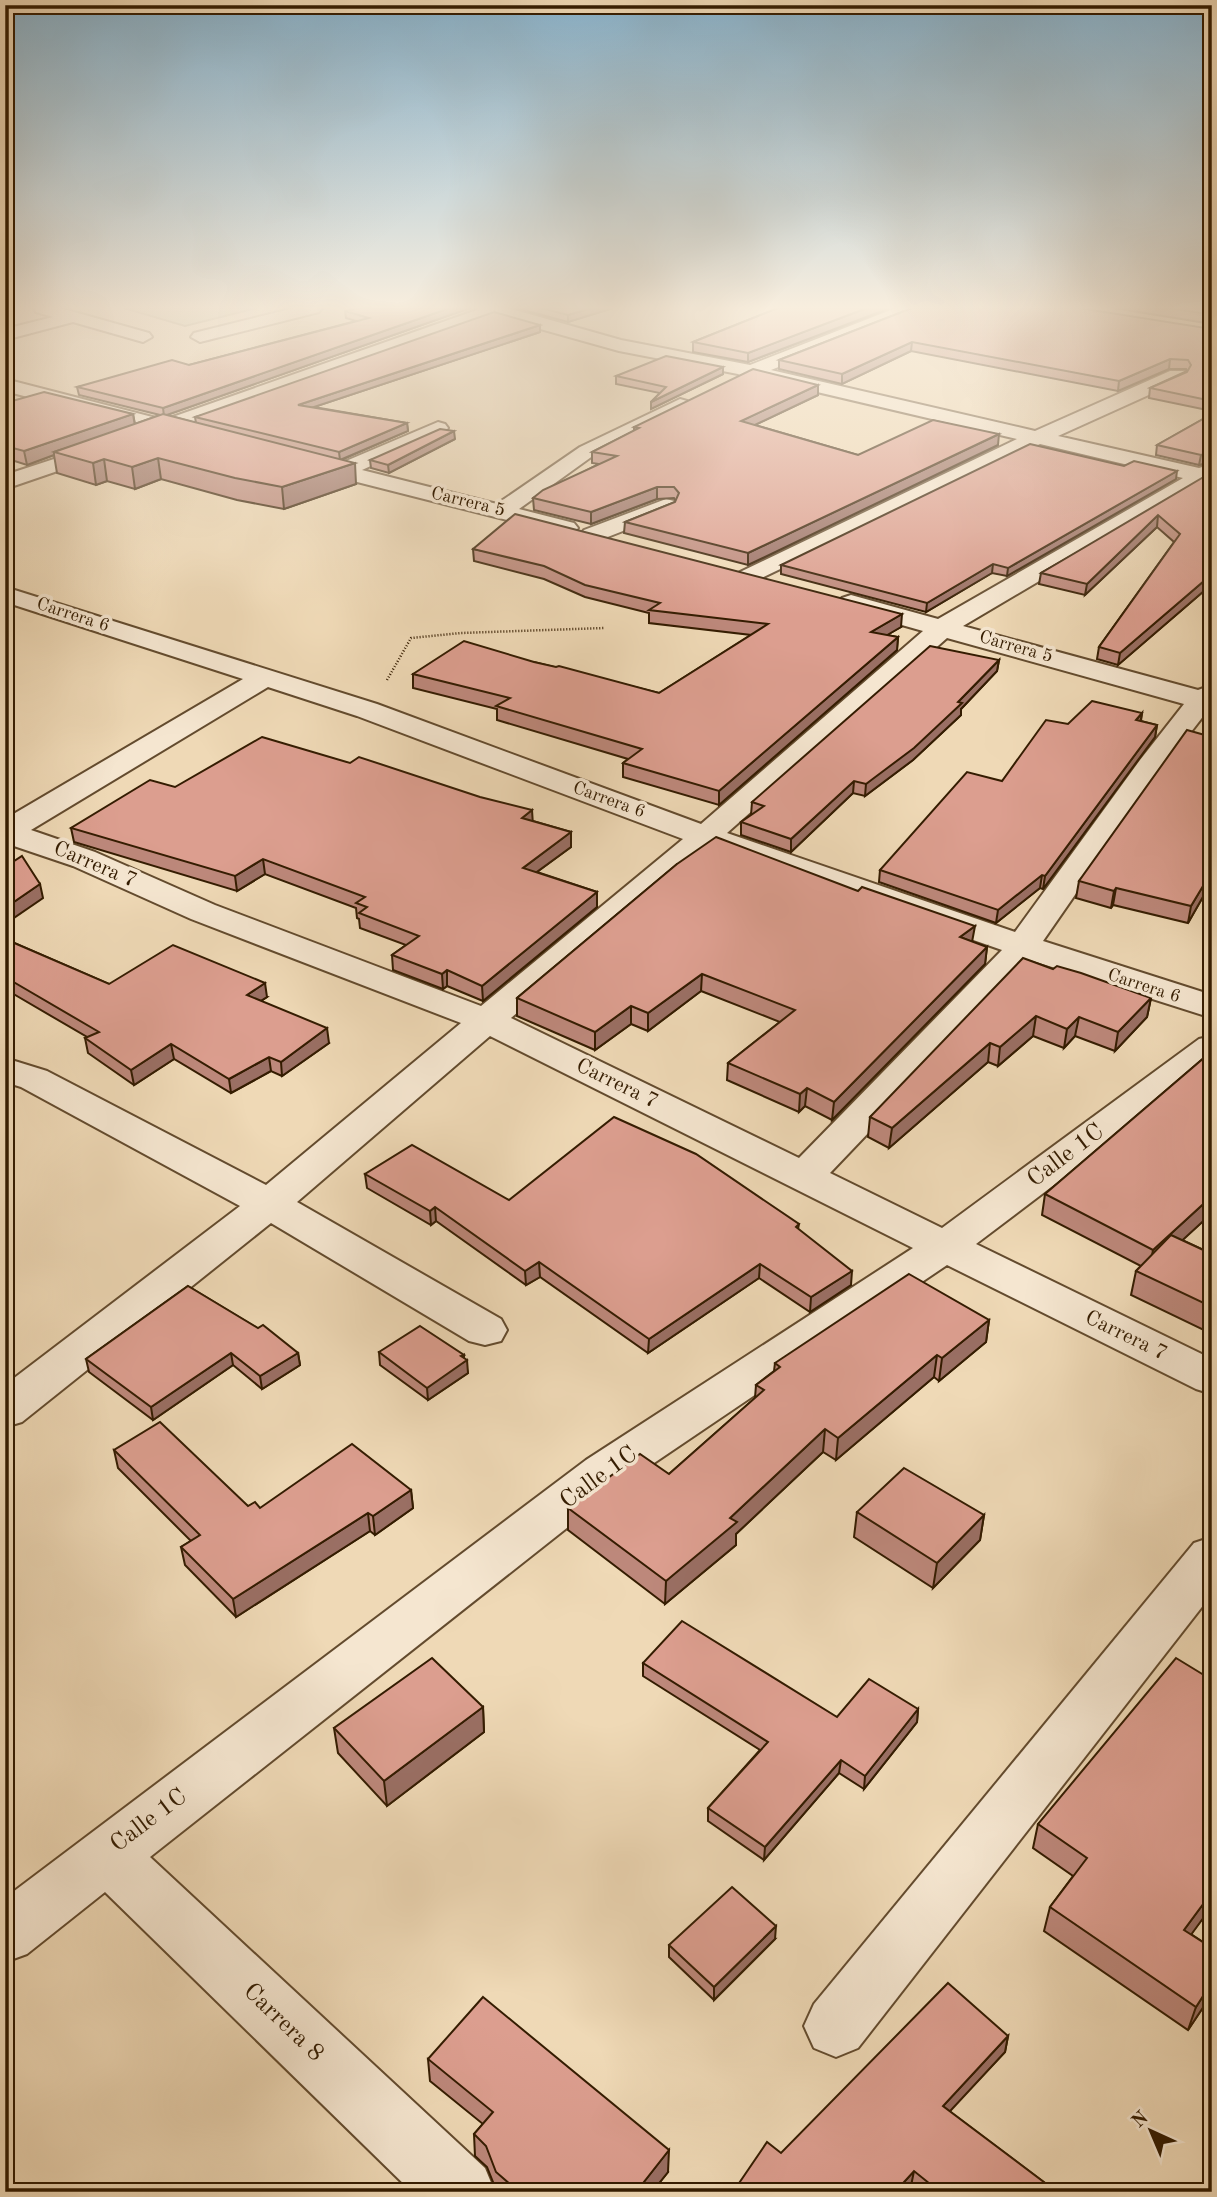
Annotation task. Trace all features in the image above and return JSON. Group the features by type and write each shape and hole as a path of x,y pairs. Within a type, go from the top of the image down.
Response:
{"street":[{"path":"100,411 219,441"},
{"path":"5,482 213,411"},
{"path":"494,509 587,451 670,411"},
{"path":"919,411 1208,475"},
{"path":"749,577 1097,411"},
{"path":"341,471 438,428"},
{"name":"Carrera 5","path":"286,458 631,546"},
{"path":"5,1410 268,1204 488,1021 705,836 943,627 1208,475"},
{"path":"592,535 666,506"},
{"path":"723,570 788,587"},
{"name":"Carrera 6","path":"5,594 362,708 705,836 1022,946 1212,1007"},
{"name":"Carrera 5","path":"827,597 1208,699"},
{"path":"6,832 266,677"},
{"path":"804,1177 998,977 1150,766 1208,699"},
{"name":"Carrera 7","path":"6,832 84,859 203,912 488,1021 1212,1378"},
{"name":"Calle 1C","path":"5,1934 604,1472 945,1246 1212,1046"},
{"path":"5,1069 34,1079 268,1204 485,1330"},
{"path":"836,2026 1212,1557"},
{"name":"Carrera 8","path":"106,1854 461,2192"}],"path":[{"path":"362,708 383,688 411,638 461,633 604,628"}],"building":[{"path":"5,411 119,411 133,414 24,451 5,446"},
{"path":"213,411 331,411 407,423 339,452 195,417"},
{"path":"668,411 763,411 741,421 858,455 933,420 999,434 748,553 625,522 675,502 679,493 674,487 657,487 591,512 533,498 543,490 617,456 592,452 639,428 634,427"},
{"path":"163,414 355,463 282,487 158,458 132,467 104,459 93,463 54,452"},
{"path":"1212,414 1212,452 1201,455 1157,445"},
{"path":"440,429 454,431 388,465 370,460"},
{"path":"1030,444 1124,466 1134,461 1177,471 1008,568 993,564 927,603 781,565"},
{"path":"1207,475 1212,476 1212,574 1120,653 1099,647 1180,534 1158,515 1087,584 1041,573"},
{"path":"515,514 902,614 871,632 898,637 719,791 623,763 642,749 496,706 510,698 413,674 464,641 534,662 559,666 659,693 768,624 649,610 660,603 585,585 544,566 473,549"},
{"path":"930,646 999,660 958,702 962,703 914,748 866,784 854,781 791,839 741,822 764,806 752,802"},
{"path":"1092,701 1142,713 1136,720 1157,725 1045,876 1042,875 998,910 880,870 967,772 1002,781 1046,720 1068,724"},
{"path":"1187,730 1212,737 1212,871 1191,906 1116,888 1114,891 1079,881"},
{"path":"262,737 350,763 359,757 480,797 532,810 522,818 571,832 523,868 597,892 482,986 447,970 442,974 392,955 419,936 359,913 367,907 356,903 365,897 263,859 235,876 71,828 150,780 175,787"},
{"path":"716,837 858,891 862,887 975,926 960,937 987,947 834,1102 807,1088 800,1094 728,1063 795,1010 702,974 648,1013 631,1006 595,1032 517,998 677,864"},
{"path":"22,856 40,884 5,908 5,867"},
{"path":"5,939 109,984 173,945 265,983 247,995 327,1028 281,1062 269,1057 229,1079 171,1044 131,1070 85,1038 99,1032 5,977"},
{"path":"1023,958 1053,969 1057,966 1081,973 1151,998 1118,1032 1079,1017 1067,1029 1036,1016 1000,1047 990,1043 892,1128 870,1117"},
{"path":"1212,1051 1212,1196 1153,1250 1045,1194"},
{"path":"614,1117 696,1154 799,1224 796,1227 852,1271 811,1297 760,1264 649,1339 539,1262 525,1271 435,1207 430,1211 365,1174 412,1145 509,1200"},
{"path":"1171,1235 1212,1254 1212,1307 1136,1271"},
{"path":"909,1274 989,1320 942,1358 937,1355 838,1438 825,1429 730,1518 737,1522 666,1581 568,1508 640,1454 669,1474 764,1390 756,1385 780,1367 775,1363"},
{"path":"188,1286 258,1328 263,1325 298,1353 260,1376 231,1353 151,1407 86,1359"},
{"path":"420,1326 464,1355 461,1356 467,1360 427,1388 379,1352"},
{"path":"160,1422 248,1506 255,1502 260,1508 352,1444 411,1490 373,1516 368,1513 233,1599 181,1547 200,1535 114,1450"},
{"path":"904,1468 984,1515 937,1563 857,1512"},
{"path":"682,1621 837,1717 869,1679 918,1709 865,1776 841,1760 765,1847 708,1808 768,1742 643,1663"},
{"path":"432,1658 483,1707 384,1781 334,1728"},
{"path":"1176,1658 1212,1680 1212,1892 1184,1930 1212,1948 1212,1982 1196,2007 1050,1907 1087,1858 1038,1824"},
{"path":"732,1887 776,1926 714,1987 669,1945"},
{"path":"948,1983 1008,2036 943,2106 1057,2192 940,2192 914,2171 895,2192 733,2192 767,2142 781,2153"},
{"path":"483,1997 669,2150 636,2192 519,2192 496,2172 486,2146 474,2134 493,2112 428,2059"}]}
